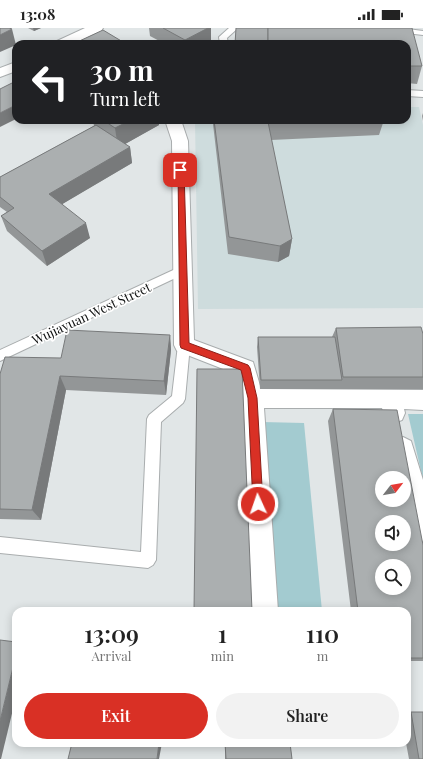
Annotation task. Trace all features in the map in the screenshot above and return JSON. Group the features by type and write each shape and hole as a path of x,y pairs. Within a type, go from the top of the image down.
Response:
{"street":[{"path":"70,40 95,28 108,36"},
{"path":"0,73 12,68"},
{"path":"174,124 180,141 184,345 245,368 252,398 264,607"},
{"path":"252,398 423,400"},
{"path":"390,399 423,528"}],"lane":[{"path":"224,40 224,37 234,28"},
{"path":"380,28 423,33"},
{"path":"411,93 423,94"},
{"name":"Wujiayuan West Street","path":"0,356 182,270"},
{"path":"0,545 148,560 154,419 178,399 184,345"}],"shaded area":[{"path":"411,107 419,107 423,125 423,308 198,309 195,124 411,124"},
{"path":"408,414 423,414 423,480"},
{"path":"262,422 304,423 322,607 271,607"}],"building":[{"path":"0,28 9,28 12,29 0,35"},
{"path":"163,28 208,28 185,40"},
{"path":"236,28 268,28 268,40 235,40"},
{"path":"268,28 412,28 422,66 411,66 411,40 268,40"},
{"path":"103,30 120,40 82,40"},
{"path":"12,83 12,107 0,113 0,89"},
{"path":"109,124 123,124 115,128"},
{"path":"215,124 268,124 292,239 280,246 229,237"},
{"path":"96,125 130,147 49,194 86,223 42,251 1,216 14,208 0,197 0,177"},
{"path":"421,327 423,334 423,377 343,377 336,328"},
{"path":"67,330 170,335 164,381 60,376 32,510 0,509 0,374 5,357 61,358"},
{"path":"258,337 335,337 342,380 261,380"},
{"path":"197,369 242,369 252,607 194,607"},
{"path":"333,409 397,410 409,471 375,471 375,507 411,507 411,483 423,545 423,658 411,658 411,607 358,607"},
{"path":"0,640 12,642 12,672 0,721"},
{"path":"411,712 423,712 423,759 419,759"},
{"path":"71,747 158,747 157,759 68,759"},
{"path":"225,747 290,747 292,759 226,759"}],"route":[{"path":"180,170 184,345 245,368 252,398 258,504"}]}
